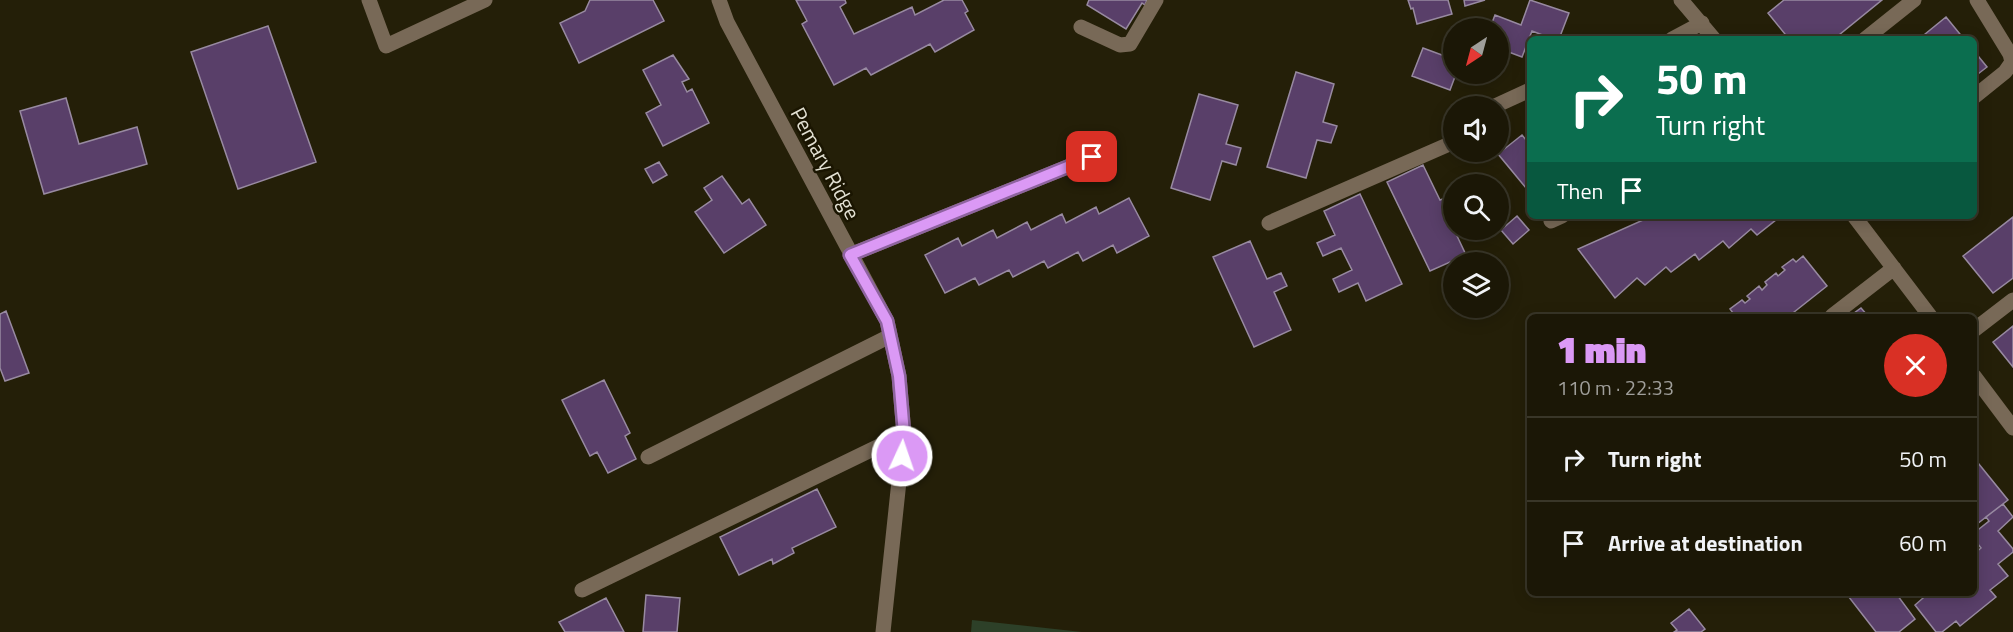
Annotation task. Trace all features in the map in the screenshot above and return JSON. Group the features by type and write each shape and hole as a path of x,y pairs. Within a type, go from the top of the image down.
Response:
{"street":[{"path":"369,0 386,46 485,0"},
{"name":"Pemary Ridge","path":"719,0 727,22 887,321 899,376 904,434 884,632"},
{"path":"1081,27 1120,45 1130,44 1156,0"},
{"path":"1681,0 1712,36"},
{"path":"1869,36 1914,0"},
{"path":"1977,0 2010,54 2012,62 2005,72 1977,95"},
{"path":"1678,36 1702,23"},
{"path":"1509,100 1527,91"},
{"path":"1269,223 1443,147"},
{"path":"850,255 1092,157"},
{"path":"1856,219 1928,314"},
{"path":"1835,314 1894,268"},
{"path":"1977,328 2013,300"},
{"path":"648,457 890,336"},
{"path":"1977,380 2013,428"},
{"path":"582,590 904,434"}],"green space":[{"path":"972,620 1082,632 971,632"}],"building":[{"path":"590,0 653,0 664,21 579,63 560,23 585,11"},
{"path":"796,0 845,0 846,3 840,7 854,34 912,7 915,15 944,0 962,0 968,11 965,13 974,30 935,52 930,44 871,75 866,68 834,85 802,24 807,21"},
{"path":"1089,0 1147,0 1145,5 1142,3 1126,29 1087,5"},
{"path":"1408,0 1448,0 1452,14 1417,24 1413,8 1411,9"},
{"path":"1464,0 1485,0 1465,6"},
{"path":"1530,0 1569,13 1560,36 1545,36 1532,31 1530,36 1527,36 1527,44 1522,57 1509,52 1509,20 1521,25"},
{"path":"1784,0 1882,0 1838,36 1787,36 1768,13"},
{"path":"1946,17 1962,36 1923,36"},
{"path":"268,26 316,162 238,189 191,52"},
{"path":"1423,48 1443,55 1443,84 1452,84 1450,90 1412,76"},
{"path":"673,55 689,79 682,82 687,92 692,89 709,123 663,146 646,113 661,105 643,70"},
{"path":"1977,55 1987,67 1977,75"},
{"path":"1296,72 1334,84 1323,122 1337,126 1331,143 1317,140 1306,178 1267,167"},
{"path":"1199,94 1238,105 1226,144 1241,148 1236,165 1222,161 1210,200 1171,188"},
{"path":"66,98 79,144 137,127 147,164 44,194 20,111"},
{"path":"1522,135 1527,139 1526,188 1505,162 1509,162 1509,145"},
{"path":"659,162 667,175 653,183 645,169"},
{"path":"1423,165 1440,200 1443,199 1443,240 1459,240 1465,252 1443,252 1443,265 1430,271 1387,182"},
{"path":"722,176 742,204 749,199 766,225 724,253 695,212 712,200 704,188"},
{"path":"1360,194 1402,284 1366,301 1358,283 1339,292 1333,279 1352,270 1341,248 1323,256 1317,243 1335,235 1324,211"},
{"path":"1129,198 1149,236 1117,253 1113,245 1083,261 1078,252 1048,268 1044,261 1013,277 1009,270 979,285 975,278 945,293 925,255 958,238 962,246 993,230 997,238 1027,222 1031,230 1062,214 1066,223 1096,207 1099,214"},
{"path":"1517,216 1529,230 1513,244 1509,239 1509,223"},
{"path":"2013,217 2013,278 1993,293 1963,256"},
{"path":"1645,219 1777,219 1757,235 1751,229 1729,248 1723,241 1699,260 1695,254 1671,272 1666,267 1645,285 1637,278 1615,298 1578,249"},
{"path":"1250,241 1267,279 1281,273 1287,286 1274,292 1291,330 1254,347 1213,257"},
{"path":"1803,256 1827,286 1792,314 1731,314 1733,313 1730,309 1742,300 1745,303 1750,299 1747,296 1759,286 1762,290 1767,285 1765,282 1776,273 1778,276 1785,270 1782,267 1793,259 1796,262"},
{"path":"1861,308 1866,314 1853,314"},
{"path":"6,311 29,373 5,381 0,368 0,314"},
{"path":"2013,326 2013,367 1993,342"},
{"path":"604,380 630,433 625,436 636,459 608,473 597,452 590,456 562,400"},
{"path":"1977,462 2008,500 1977,524"},
{"path":"817,489 836,527 792,548 794,553 773,564 772,559 739,575 720,537"},
{"path":"2003,504 2013,517 1998,531 2013,549 2013,552 1998,564 2008,576 1990,590 1996,597 1960,626 1956,621 1942,632 1936,632 1915,605 1925,596 1977,596 1977,551 1981,548 1977,543 1977,531 1989,521 1986,517"},
{"path":"646,595 680,598 677,632 643,632"},
{"path":"1848,596 1898,596 1915,619 1899,632 1876,632"},
{"path":"606,598 624,632 565,632 559,622"},
{"path":"1689,609 1705,629 1701,632 1674,632 1677,630 1671,623"}],"route":[{"path":"902,456 904,434 899,376 887,321 850,255 1092,157"}]}
